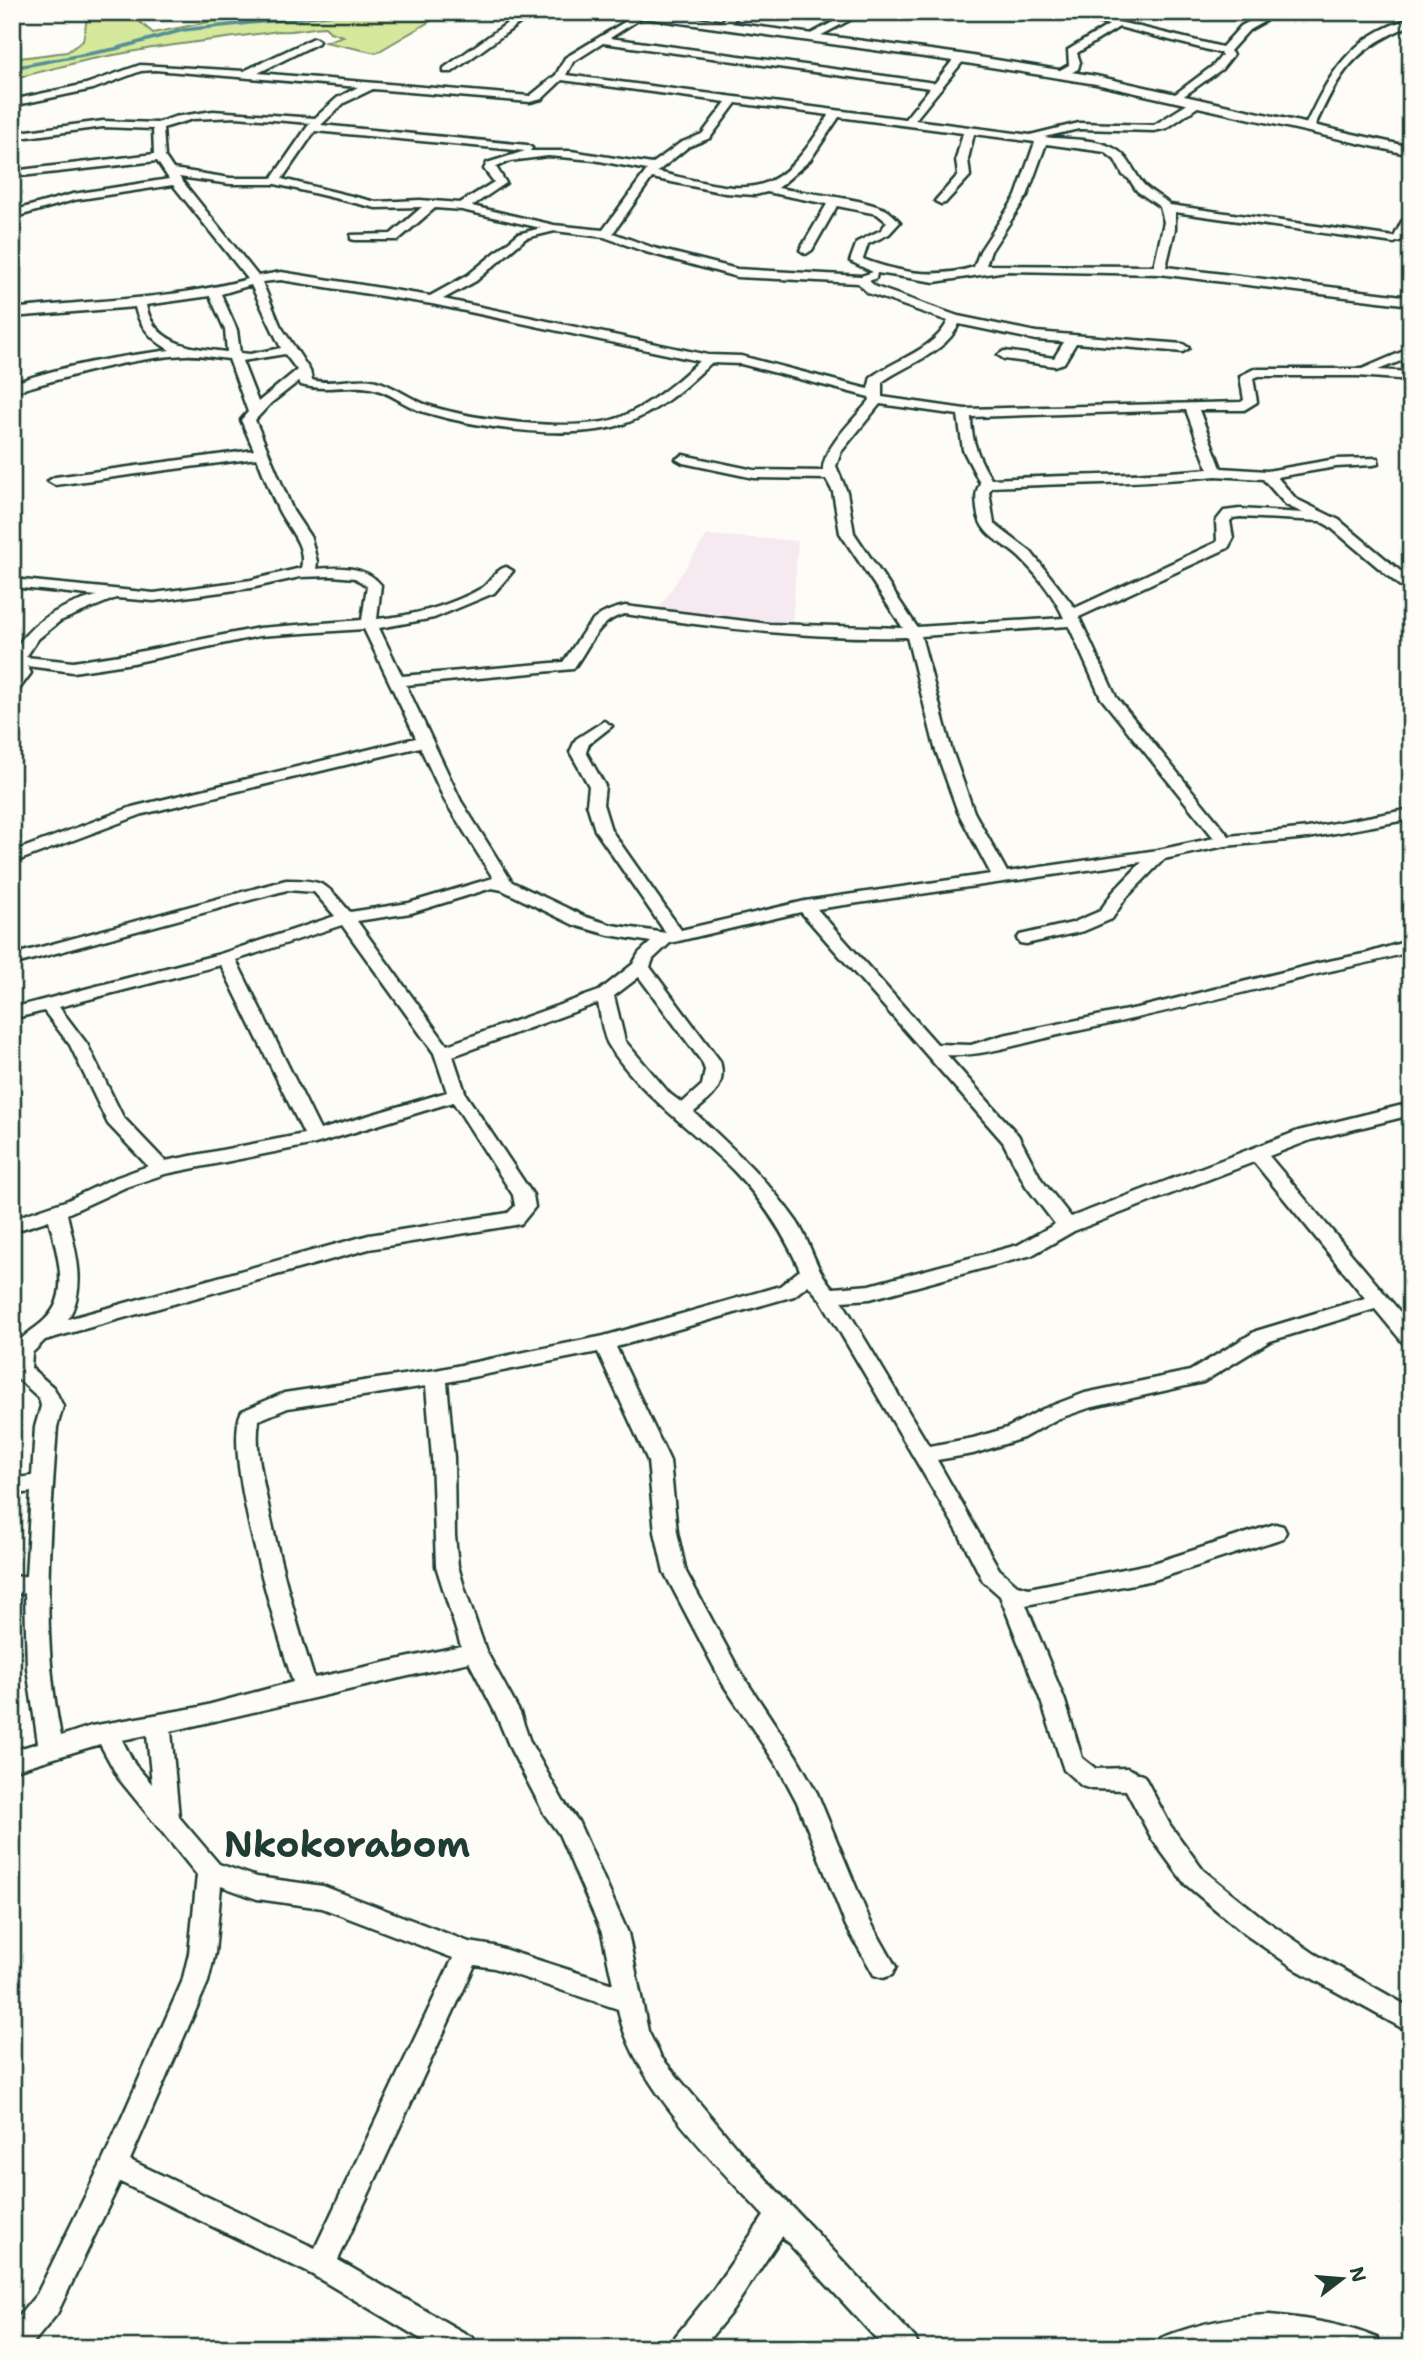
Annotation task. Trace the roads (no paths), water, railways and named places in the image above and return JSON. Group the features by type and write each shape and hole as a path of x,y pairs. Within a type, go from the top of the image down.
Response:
{"street":[{"path":"448,70 530,12"},
{"path":"622,12 960,58 1059,75 1178,97 1411,150"},
{"path":"724,25 736,12"},
{"path":"791,66 816,38 860,12"},
{"path":"1064,12 1189,40 1224,51 1228,55 1178,97"},
{"path":"1224,51 1245,28 1262,19 1265,12"},
{"path":"1309,128 1344,60 1360,46 1411,19 1401,12"},
{"path":"12,103 89,87 140,68 155,66 520,100 538,97 560,77 569,60 640,15"},
{"path":"1059,75 1074,67 1072,52 1116,25"},
{"path":"602,40 937,86"},
{"path":"244,76 314,41"},
{"path":"907,123 960,58"},
{"path":"560,77 835,115 1105,148 1125,164 1127,173 1134,177 1136,184 1168,208 1394,240 1399,239 1406,223 1411,221"},
{"path":"335,82 352,91"},
{"path":"275,181 297,145 315,124 352,91 373,86"},
{"path":"606,234 651,171 684,145 706,136 733,100"},
{"path":"1036,139 1055,128 1069,125 1163,126 1198,102"},
{"path":"12,136 109,124 136,122 158,126 183,119 270,115 392,136 430,136 606,157 726,189 755,191 768,188 881,211 894,222 885,232 863,242 856,261 887,272 946,278 979,269 1086,267 1159,270 1411,301"},
{"path":"768,188 814,150 835,115"},
{"path":"158,126 160,156 172,177 255,280 274,325 304,371 306,382 320,386 373,384 426,409 517,427 602,427 626,419 664,396 683,383 708,359"},
{"path":"941,201 964,176 962,159 970,132"},
{"path":"979,269 983,253 1015,210 1039,152 1036,139"},
{"path":"462,207 500,183 490,169 498,161 558,153"},
{"path":"12,174 160,156"},
{"path":"12,215 73,197 172,177 275,181 376,205 462,207 513,216 555,228 606,234 650,250 737,273 863,280 869,275 887,272"},
{"path":"806,250 835,200"},
{"path":"355,237 394,238 431,205"},
{"path":"1159,270 1170,217 1168,208"},
{"path":"432,300 472,278 522,236 555,228"},
{"path":"12,313 140,303 214,292 268,277 292,277 432,300 708,359 741,360 875,397 965,413 1244,406 1251,402 1246,376 1258,372 1357,372 1411,376"},
{"path":"863,280 872,290 955,319 1036,336 1183,348"},
{"path":"214,292 231,330 234,356 255,412"},
{"path":"140,303 141,313 161,341 188,351"},
{"path":"955,319 953,328 925,351 887,370 876,380 875,397 835,451 829,466 840,492 847,533 913,632 943,748 966,812 1002,878"},
{"path":"1003,355 1055,362 1060,360 1071,340"},
{"path":"12,388 37,379 121,360 188,351 250,358 288,350"},
{"path":"1357,372 1399,359 1411,352"},
{"path":"304,371 266,400 248,420 286,511 304,538 310,568 304,574"},
{"path":"1191,406 1216,472"},
{"path":"965,413 964,435 968,452 987,483"},
{"path":"55,481 264,453"},
{"path":"682,459 754,474 831,475"},
{"path":"987,483 1010,484 1082,478 1147,479 1216,472 1267,475 1325,464 1373,461"},
{"path":"1267,475 1292,502 1335,523 1411,588"},
{"path":"987,483 982,492 988,526 1026,555 1072,618 1109,698 1225,841"},
{"path":"397,681 568,666 598,619 612,612 625,610 719,625 804,631 913,632 1072,618 1223,545 1226,539 1223,521 1229,514 1321,518"},
{"path":"15,660 73,667 134,658 260,632 396,622 429,615 489,590 506,570"},
{"path":"12,583 118,594 172,595 304,574 354,573 369,578 374,585 369,623 453,801 506,885"},
{"path":"15,660 26,642 52,619 89,602 118,594"},
{"path":"12,690 23,673 15,660"},
{"path":"604,726 582,742 578,752 597,786 595,804 603,830 671,937"},
{"path":"12,858 138,810 424,741"},
{"path":"12,1014 226,958 346,918 411,908 491,883 506,885 580,921 609,930 671,937 805,906 1158,855 1225,841 1308,833 1411,814"},
{"path":"1026,939 1078,926 1106,915 1119,896 1158,855"},
{"path":"12,960 286,885 320,888 346,918 443,1052 457,1095 523,1195 525,1208 514,1219 369,1242 41,1334"},
{"path":"805,906 1011,1139 1033,1182 1067,1226"},
{"path":"443,1052 605,995 641,967 645,957 671,937"},
{"path":"932,1049 972,1051 1003,1041 1142,1012 1319,968 1372,958 1411,945"},
{"path":"226,958 315,1138"},
{"path":"641,967 711,1061 716,1074 713,1085 682,1112"},
{"path":"605,995 616,1042 663,1098 682,1112 772,1201 792,1230 811,1272 828,1295 967,1529 991,1575 1010,1591 1029,1597 1154,1571 1275,1532"},
{"path":"49,1006 78,1044 115,1120 161,1168"},
{"path":"958,1076 972,1051"},
{"path":"12,1226 57,1211 119,1183 161,1168 315,1138 457,1095"},
{"path":"828,1295 870,1292 1026,1250 1067,1226 1305,1135 1408,1111"},
{"path":"1257,1153 1411,1339"},
{"path":"51,1747 38,1682 35,1584 46,1427 52,1407 50,1398 23,1374 19,1362 24,1348 41,1334 66,1306 69,1270 57,1211"},
{"path":"306,1688 273,1586 261,1534 245,1430 249,1416 284,1401 436,1377 604,1343 787,1291 811,1272"},
{"path":"922,1455 973,1446 1015,1433 1050,1414 1085,1401 1196,1377 1263,1336 1378,1301"},
{"path":"604,1343 659,1461 666,1532 675,1572 731,1677 788,1763 808,1800 859,1926 883,1967"},
{"path":"436,1377 443,1458 447,1566 475,1652 508,1713 519,1743 554,1808 569,1828 615,1933 635,2032 652,2065 727,2157 905,2348"},
{"path":"12,1488 43,1482"},
{"path":"12,1586 35,1584"},
{"path":"1010,1591 1053,1702 1072,1763 1091,1779 1127,1778 1135,1783 1161,1832 1194,1877 1255,1927 1306,1962 1411,2022"},
{"path":"12,1761 51,1747 106,1733 200,1716 306,1688 475,1652"},
{"path":"158,1723 167,1820"},
{"path":"106,1733 127,1772 210,1872 257,1888 323,1897 468,1953 494,1958 629,2001"},
{"path":"12,2346 47,2304 114,2166 195,1982 202,1953 210,1872"},
{"path":"321,2265 468,1953"},
{"path":"114,2166 321,2265 463,2348"},
{"path":"684,2348 723,2300 780,2215"},
{"path":"1171,2348 1241,2328 1280,2327 1367,2348"}],"waterway":[{"path":"12,68 115,49 183,30 355,12"}],"district":[{"name":"Nkokorabom","path":"347,1844"}]}
